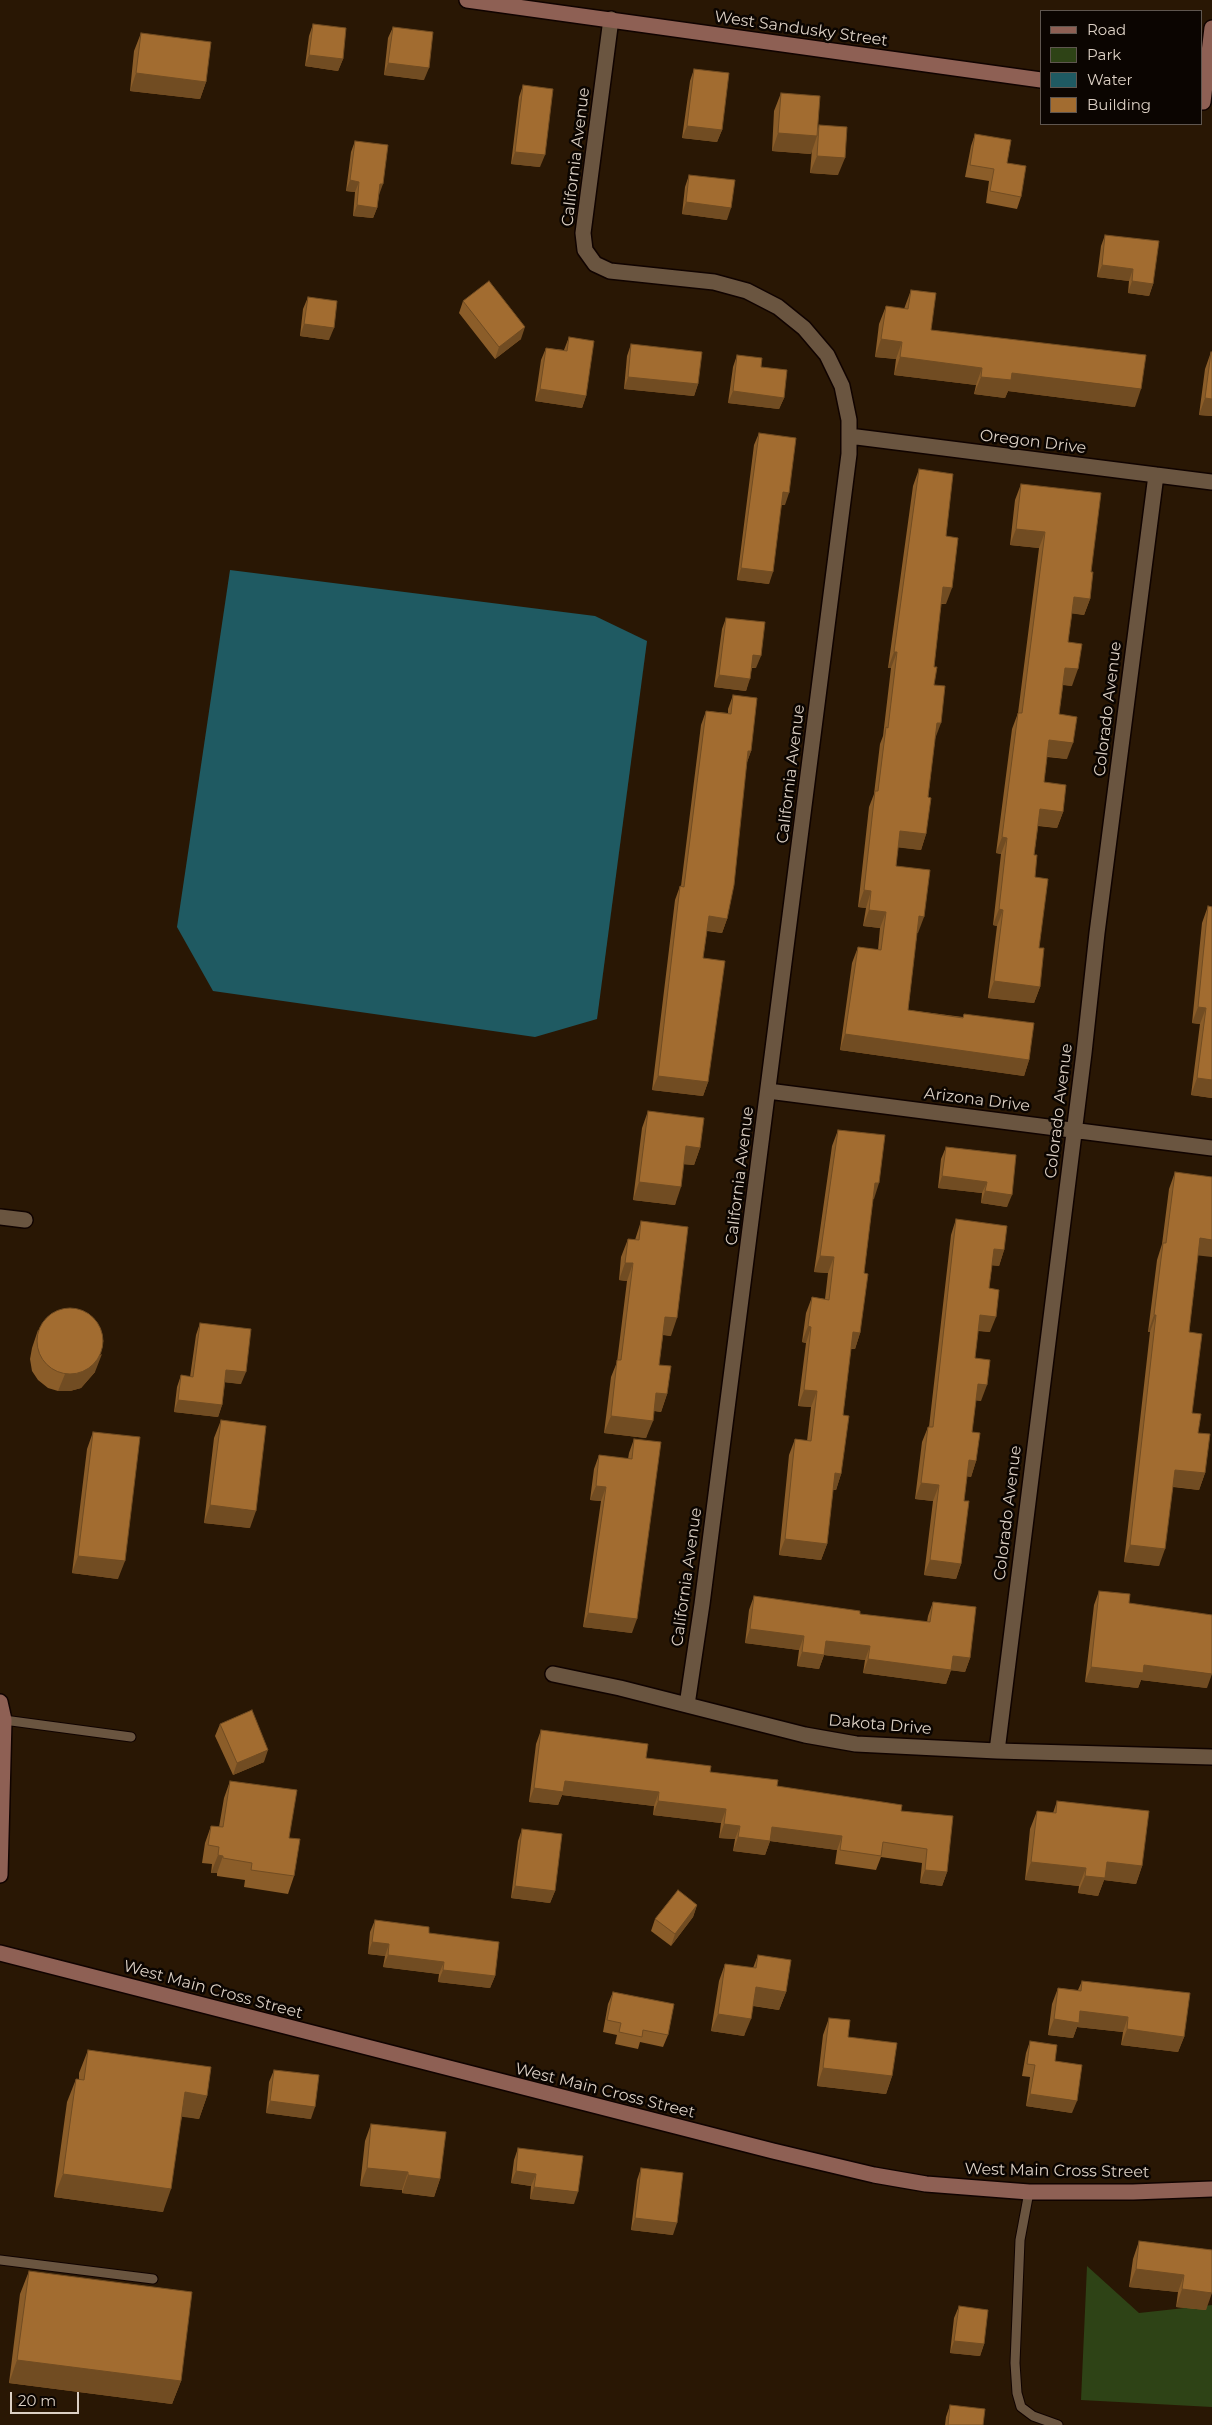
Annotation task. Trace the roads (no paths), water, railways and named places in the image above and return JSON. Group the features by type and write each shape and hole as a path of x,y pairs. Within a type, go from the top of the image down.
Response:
{"main road":[{"name":"West Sandusky Street","path":"467,0 1040,80"},
{"path":"1205,102 1212,28"},
{"path":"0,1702 4,1720 0,1875"},
{"name":"West Main Cross Street","path":"0,1953 773,2151 874,2174 926,2184 1029,2192 1132,2192 1212,2189"}],"street":[{"name":"California Avenue","path":"611,19 583,233 585,250 595,264 610,271 714,282 747,291 778,307 804,328 827,355 842,386 849,420 849,454 702,1604 687,1705"},
{"name":"Oregon Drive","path":"849,436 1212,482"},
{"name":"Colorado Avenue","path":"997,1751 1097,933 1156,475"},
{"name":"Arizona Drive","path":"768,1091 1212,1148"},
{"path":"0,1217 25,1220"},
{"name":"Dakota Drive","path":"553,1674 805,1735 856,1744 1212,1758"}],"lane":[{"path":"4,1720 131,1737"},
{"path":"1029,2192 1020,2240 1015,2363 1018,2393 1021,2407 1032,2416 1058,2425"},
{"path":"0,2260 153,2279"}],"water":[{"path":"230,570 595,616 647,641 597,1019 535,1037 213,991 177,927"}]}
